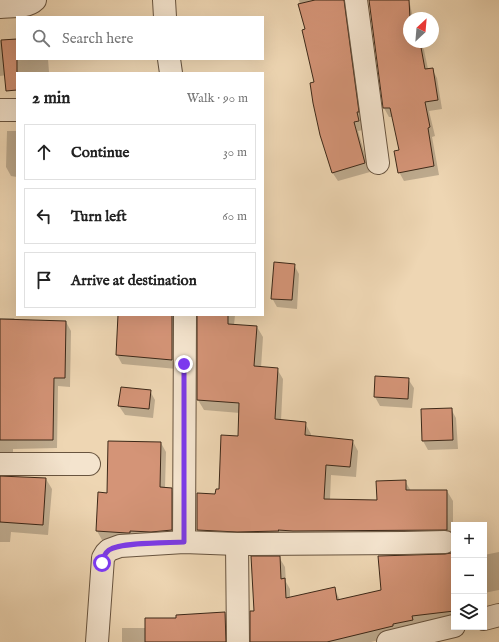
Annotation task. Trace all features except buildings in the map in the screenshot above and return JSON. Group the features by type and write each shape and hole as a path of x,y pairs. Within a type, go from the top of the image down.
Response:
{"street":[{"path":"0,7 26,5 35,0"},
{"path":"164,0 165,16"},
{"path":"356,0 378,163"},
{"path":"169,60 171,72"},
{"path":"0,110 16,110"},
{"path":"184,542 185,316"},
{"path":"0,464 89,464"},
{"path":"97,642 102,563 106,553 109,550 120,546 184,542 237,544 445,542"},
{"path":"237,544 238,642"},
{"path":"487,618 499,615"},
{"path":"388,642 451,627"}],"route":[{"path":"102,563 103,558 109,550 120,546 184,542 184,364"}]}
